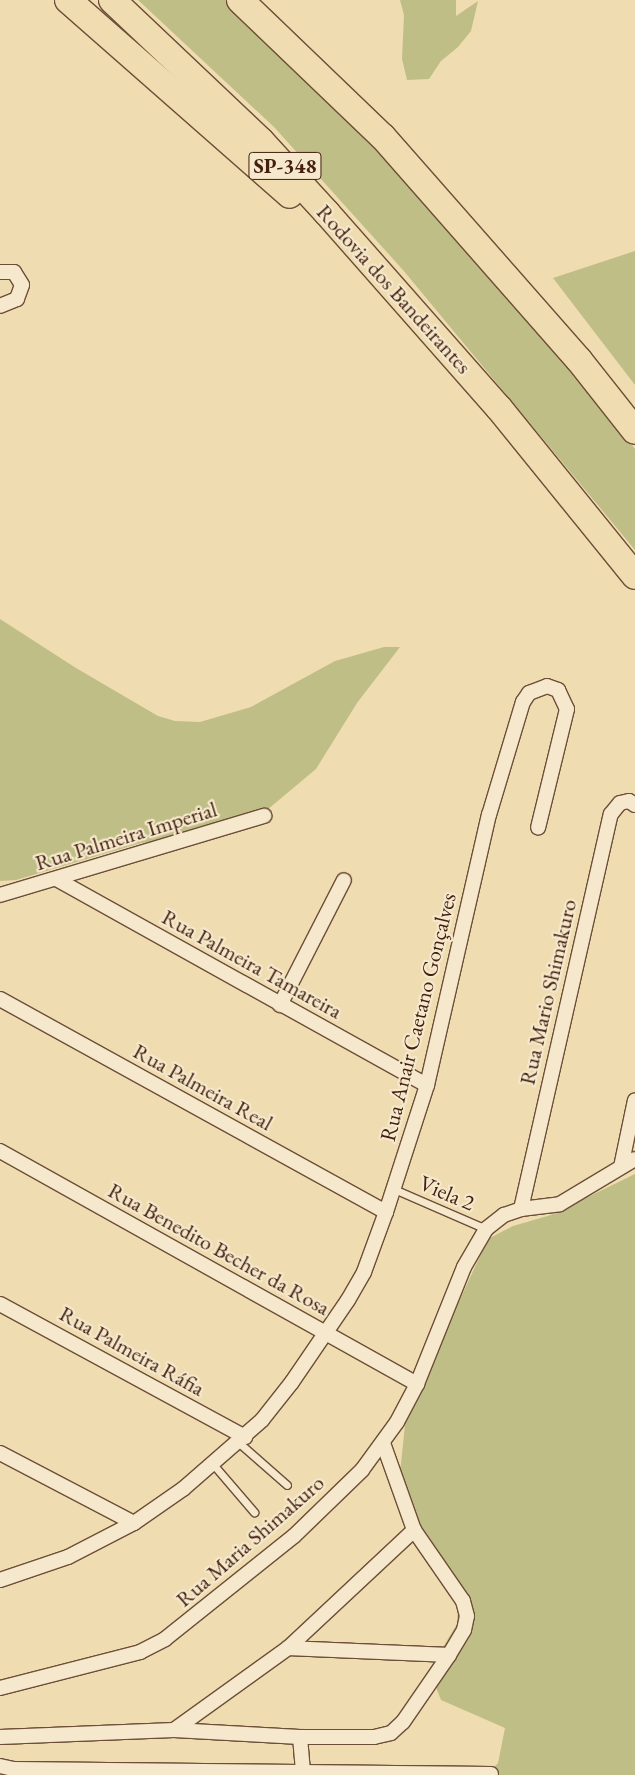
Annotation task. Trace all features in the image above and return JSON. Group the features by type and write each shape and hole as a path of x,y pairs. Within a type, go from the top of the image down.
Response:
{"highway":[{"path":"68,0 282,187 444,345"},
{"name":"Rodovia dos Bandeirantes","path":"112,0 261,141 444,345 635,576"},
{"path":"240,0 383,137"},
{"path":"266,0 333,72 383,137 579,360 635,431"}],"street":[{"path":"0,272 14,272 22,285 17,299 0,306"},
{"name":"Rua Anair Caetano Gonçalves","path":"0,1580 68,1557 134,1523 183,1489 241,1439 292,1382 364,1272 394,1189 427,1085 489,815 523,702 528,693 547,686 558,690 567,709 538,828"},
{"name":"Rua Mario Shimakuro","path":"521,1209 611,814 620,803 629,802 635,805"},
{"name":"Rua Palmeira Imperial","path":"0,895 58,880 264,816"},
{"name":"Rua Palmeira Tamareira","path":"58,880 427,1085"},
{"path":"280,1005 344,880"},
{"name":"Rua Palmeira Real","path":"0,999 386,1212"},
{"path":"621,1167 635,1100"},
{"name":"Rua Benedito Becher da Rosa","path":"0,1151 417,1384"},
{"name":"Rua Maria Shimakuro","path":"0,1688 140,1652 165,1639 294,1536 362,1470 383,1443 417,1384 464,1267 486,1228 504,1215 521,1209 560,1204 635,1159"},
{"name":"Rua Palmeira Ráfia","path":"0,1304 241,1439"},
{"path":"0,1737 174,1730 300,1737 374,1737 390,1733 402,1722 449,1655 464,1630 467,1616 463,1601 414,1530 383,1443"},
{"path":"0,1453 134,1523"},
{"path":"174,1730 288,1648 414,1530"},
{"path":"288,1648 449,1655"},
{"path":"300,1737 302,1773"},
{"path":"0,1766 13,1769 491,1774"}],"lane":[{"name":"Viela 2","path":"394,1189 486,1228"},
{"path":"241,1439 287,1485"},
{"path":"212,1463 254,1512"}],"shaded area":[{"path":"138,0 229,0 311,78 434,210 551,341 635,449 635,550 403,270 274,127"},
{"path":"400,0 456,0 456,16 478,1 471,31 458,47 441,61 429,79 407,80 402,59 404,15"},
{"path":"635,251 635,385 553,278"},
{"path":"0,619 76,668 158,716 175,721 200,722 251,707 335,661 384,647 400,647 357,703 316,769 261,815 213,836 141,843 16,880 0,881"},
{"path":"635,1174 635,1775 486,1775 498,1763 505,1728 441,1700 429,1670 457,1624 458,1604 412,1541 393,1494 401,1464 406,1415 488,1239 513,1226 551,1215"}]}
